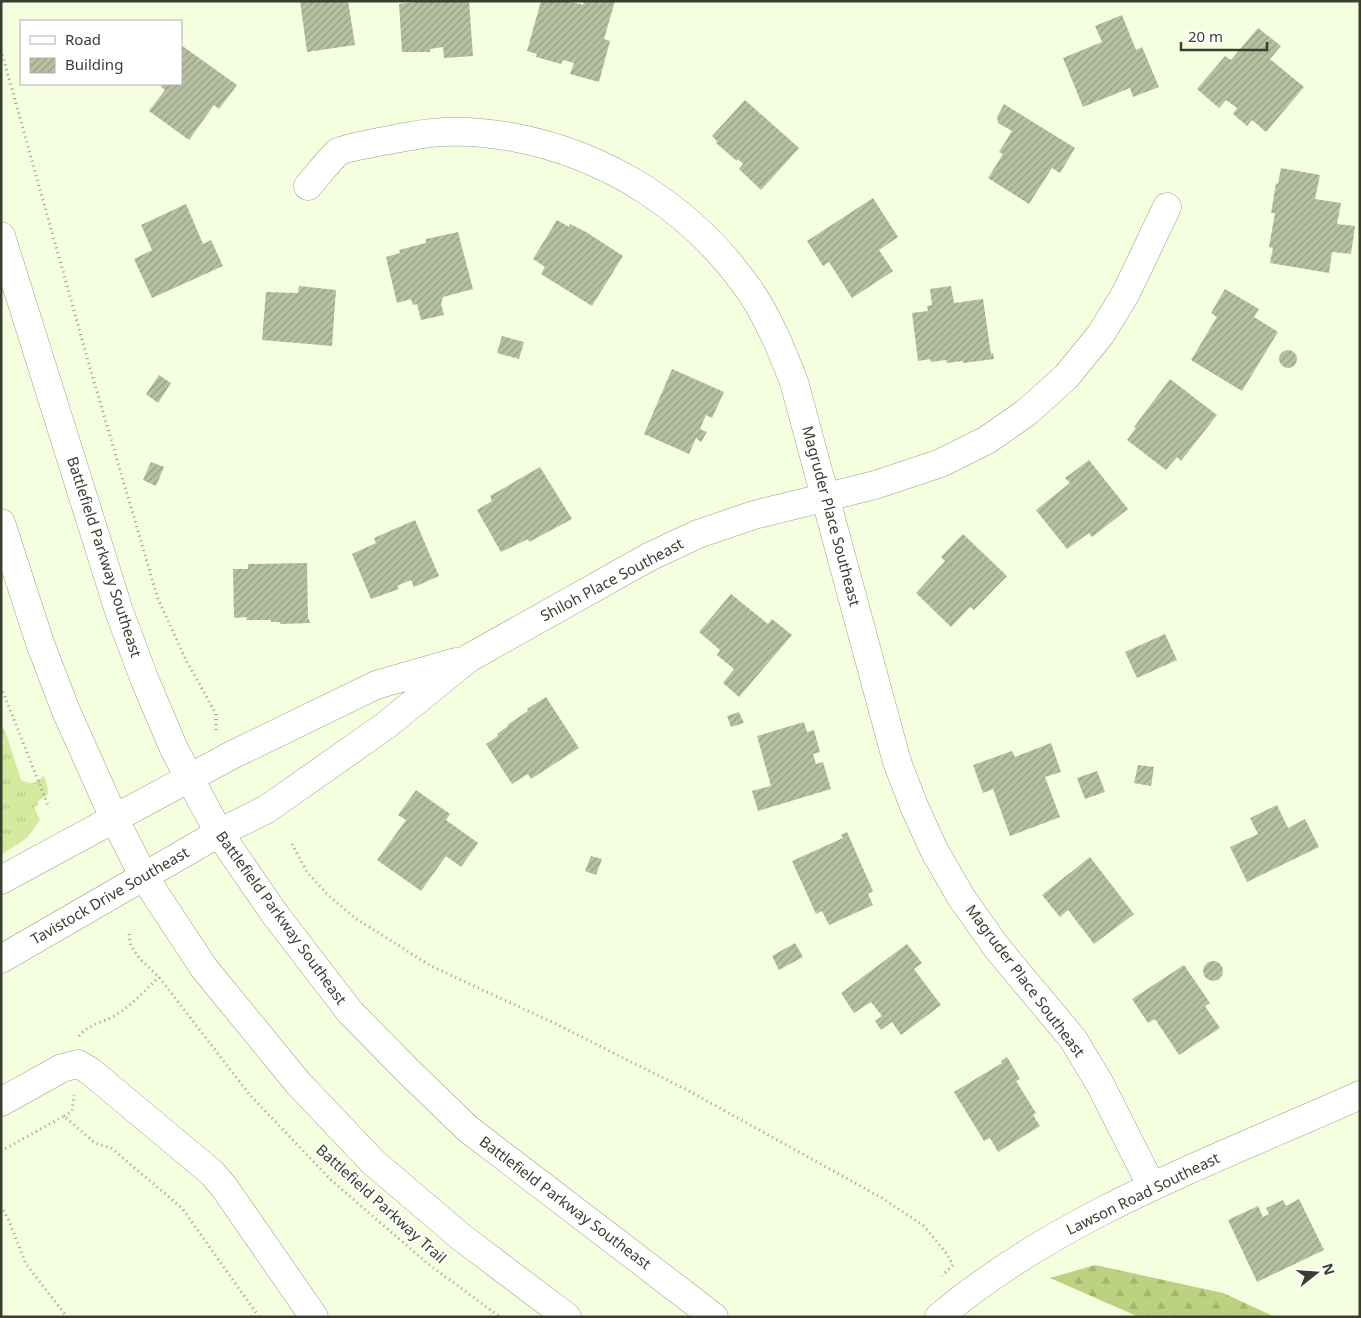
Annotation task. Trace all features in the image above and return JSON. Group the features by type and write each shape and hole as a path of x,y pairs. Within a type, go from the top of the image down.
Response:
{"street":[{"name":"Magruder Place Southeast","path":"308,186 339,151 435,131 486,133 536,142 586,158 636,182 680,213 716,248 750,291 776,336 794,382 897,762 934,850 961,897 997,948 1073,1039 1100,1084 1152,1187"},
{"name":"Shiloh Place Southeast","path":"219,834 267,809 385,726 470,658 649,557 698,534 754,516 875,485 941,463 987,440 1027,412 1066,377 1101,334 1126,293 1167,207"},
{"name":"Battlefield Parkway Southeast","path":"1,236 119,611 144,678 174,748 219,834 274,913 350,1012 408,1071 468,1129 714,1317"},
{"path":"1,523 40,643 66,711 114,818 144,877 204,968 298,1083 373,1162 461,1237 567,1317"},
{"name":"Shiloh Place Southeast","path":"190,777 376,685 470,658"},
{"path":"1,880 190,777"},
{"name":"Tavistock Drive Southeast","path":"1,959 219,834"},
{"path":"1,1102 62,1068 78,1064 90,1070 212,1174 224,1187 314,1317"},
{"name":"Lawson Road Southeast","path":"939,1317 958,1301 1015,1261 1064,1231 1152,1187 1360,1095"}],"path":[{"path":"1,50 90,368 158,599 186,660 216,714 216,732"},
{"path":"1,687 49,808"},
{"path":"292,844 307,872 327,894 355,918 431,966 554,1023 680,1087 874,1193 899,1209 924,1226 946,1253 953,1266 939,1278"},
{"name":"Battlefield Parkway Trail","path":"128,934 131,946 139,958 159,976 249,1094 331,1180 427,1263 500,1317"},
{"path":"1,1151 72,1111 78,1064 79,1036 86,1028 117,1014 135,1001 159,976"},
{"path":"64,1116 95,1143 111,1148 182,1208 259,1317"},
{"path":"1,1206 26,1264 67,1317"}],"green space":[{"path":"1,723 21,780 34,783 44,775 48,790 47,796 38,801 38,805 34,807 40,820 27,838 1,855"},
{"path":"1095,1265 1223,1293 1275,1317 1139,1317 1050,1278"}],"building":[{"path":"300,1 348,1 355,45 307,52"},
{"path":"424,1 469,1 473,56 444,58 443,47 430,49 430,52 402,52 399,4"},
{"path":"541,1 569,1 583,5 584,1 615,1 604,39 610,41 599,82 570,74 574,63 563,60 561,64 536,57 537,54 527,51"},
{"path":"1122,15 1136,50 1142,47 1159,87 1133,97 1130,88 1083,107 1063,58 1102,42 1095,26"},
{"path":"1258,28 1281,46 1270,59 1304,87 1266,132 1252,120 1247,126 1233,114 1237,108 1226,100 1219,108 1197,89 1225,56 1231,60"},
{"path":"182,46 237,85 219,109 214,105 189,140 149,111 165,90 161,87 162,85 182,85"},
{"path":"745,100 799,148 761,190 739,169 743,164 716,143 717,141 712,136"},
{"path":"1004,104 1075,148 1060,173 1052,168 1029,204 988,178 1003,154 999,152 1012,131 998,123 997,117"},
{"path":"1281,168 1320,175 1315,199 1341,203 1337,224 1355,226 1351,254 1332,252 1329,273 1270,263 1273,248 1269,247 1275,213 1271,213 1276,183 1278,184"},
{"path":"873,198 898,237 879,250 893,271 852,298 829,262 823,266 807,241"},
{"path":"186,204 203,244 211,240 223,266 152,298 134,259 152,250 141,225"},
{"path":"557,220 569,227 570,224 586,232 623,256 592,306 541,274 545,267 533,259"},
{"path":"458,232 473,289 443,297 441,304 444,315 421,320 417,304 413,305 411,299 397,303 386,257 400,253 399,250 426,243 426,239"},
{"path":"299,286 336,290 332,346 262,340 266,292 298,293"},
{"path":"951,286 954,303 983,299 991,354 993,353 994,359 963,363 963,361 947,363 946,360 931,362 930,359 918,361 912,313 928,311 927,306 932,305 930,289"},
{"path":"1225,289 1259,309 1254,317 1278,332 1242,391 1191,360 1217,317 1211,313"},
{"path":"502,336 524,342 519,359 497,353"},
{"path":"1284,350 1292,350 1297,355 1295,366 1284,368 1279,363 1279,355"},
{"path":"672,369 724,392 712,418 706,415 700,429 707,432 701,442 696,438 689,454 644,434"},
{"path":"159,375 171,383 158,403 146,394"},
{"path":"1170,379 1217,415 1181,461 1177,457 1166,470 1127,440 1136,428 1134,427"},
{"path":"1089,460 1128,509 1092,537 1089,533 1067,549 1036,510 1070,483 1065,478"},
{"path":"151,462 164,467 156,486 143,480"},
{"path":"540,467 572,519 529,542 528,539 501,552 477,510 492,501 490,496"},
{"path":"415,520 439,576 414,587 411,580 397,586 399,589 371,599 352,554 376,543 374,538"},
{"path":"963,534 1007,576 974,610 970,607 951,627 916,593 945,561 941,557"},
{"path":"307,563 308,619 310,623 280,624 280,622 271,622 271,620 246,620 247,617 234,618 233,569 248,569 248,564"},
{"path":"731,594 768,624 772,619 792,635 739,697 723,683 734,669 717,655 720,650 699,632"},
{"path":"1165,634 1177,660 1137,678 1125,652"},
{"path":"546,697 579,748 531,779 528,774 512,784 486,744 498,736 497,734 507,725 528,711 527,709"},
{"path":"739,712 744,723 731,727 727,716"},
{"path":"804,722 807,732 814,730 820,752 813,754 816,764 823,762 831,789 758,811 752,791 771,786 757,736"},
{"path":"1051,743 1061,772 1045,777 1060,817 1010,836 993,789 983,793 973,765 1012,751 1015,757"},
{"path":"1138,765 1154,767 1151,786 1134,783"},
{"path":"1097,771 1105,792 1085,799 1077,778"},
{"path":"416,790 450,814 446,820 478,843 461,867 446,856 421,891 377,860 406,820 398,815"},
{"path":"1277,805 1288,828 1305,819 1319,847 1247,882 1230,847 1258,834 1250,818"},
{"path":"847,832 873,891 868,894 873,905 829,925 822,911 816,914 792,861 843,838 841,835"},
{"path":"591,856 602,859 596,875 585,871"},
{"path":"1090,857 1134,914 1094,944 1068,910 1060,917 1042,895"},
{"path":"795,943 803,957 779,970 772,956"},
{"path":"907,944 922,963 914,969 941,1005 901,1035 892,1022 881,1030 875,1021 882,1016 871,1002 854,1013 841,993"},
{"path":"1213,961 1220,964 1223,971 1220,978 1213,981 1206,978 1203,971 1206,964"},
{"path":"1184,965 1210,1003 1205,1006 1220,1028 1179,1055 1155,1019 1148,1023 1132,999"},
{"path":"1007,1057 1020,1079 1016,1081 1036,1113 1033,1115 1040,1126 998,1152 990,1138 984,1141 954,1092 1002,1063 1001,1061"},
{"path":"1299,1199 1324,1250 1257,1282 1228,1220 1258,1206 1263,1217 1269,1214 1266,1208 1283,1200 1286,1206"}]}
